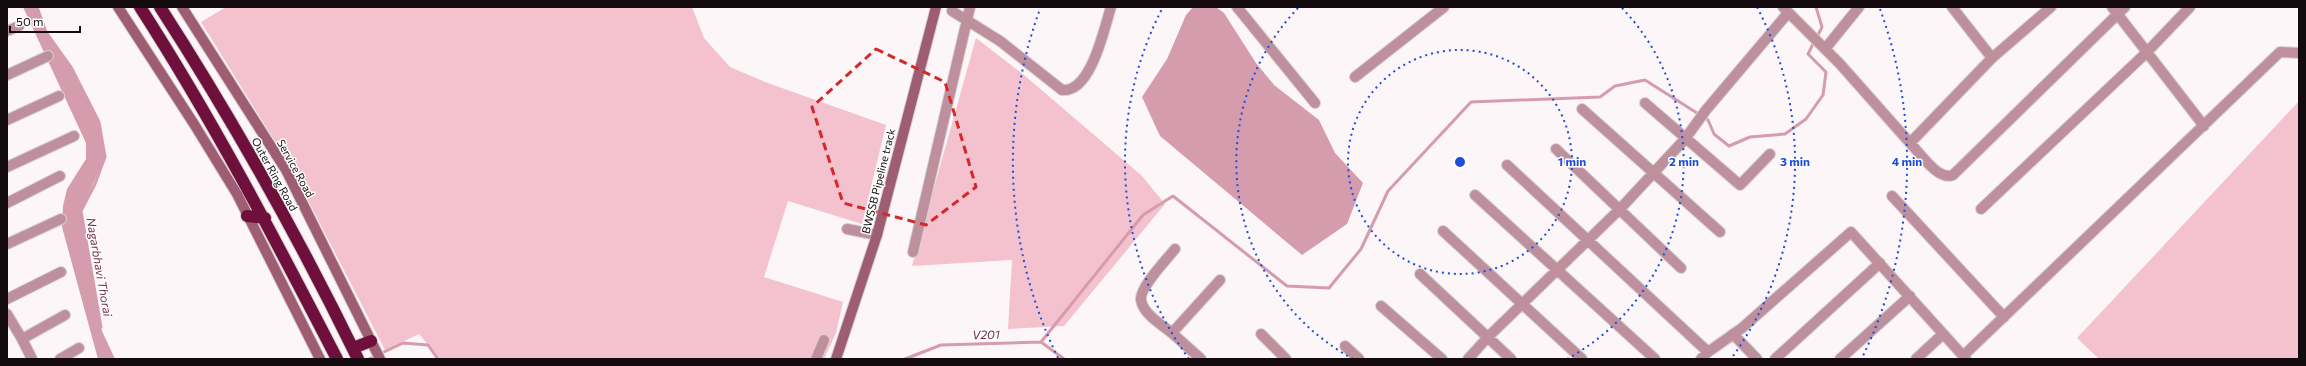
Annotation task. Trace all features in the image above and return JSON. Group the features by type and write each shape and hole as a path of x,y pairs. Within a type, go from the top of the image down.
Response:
{"highway":[{"path":"140,7 217,133 265,218 337,359"},
{"name":"Outer Ring Road","path":"160,7 231,123 270,191 356,355"},
{"path":"247,216 265,218"},
{"path":"356,355 373,345"}],"street":[{"path":"118,7 194,124 237,194 320,359"},
{"name":"Service Road","path":"182,7 286,170 380,359"},
{"name":"BWSSB Pipeline track","path":"836,359 877,235 936,7"},
{"path":"913,252 970,7"},
{"path":"952,11 1000,41 1062,90 1069,91 1080,84 1097,52 1111,7"},
{"path":"1237,7 1315,103"},
{"path":"1355,77 1444,7"},
{"path":"1822,47 1859,7"},
{"path":"1952,7 1992,58"},
{"path":"1910,143 1992,58 2051,7"},
{"path":"1980,209 2146,53 2190,7"},
{"path":"1468,359 1488,337 1620,210 1685,139 1785,10 1811,35 1940,175 1949,177 1953,175 2118,9 2146,53 2204,126"},
{"path":"7,31 19,26"},
{"path":"1507,165 1589,241 1704,355 1734,334 1851,232 1964,358 2004,317 2280,52 2299,53"},
{"path":"7,75 48,56"},
{"path":"7,120 59,96"},
{"path":"1645,103 1740,185 1770,154"},
{"path":"1582,109 1653,174 1720,232"},
{"path":"7,167 74,136"},
{"path":"1556,149 1681,268"},
{"path":"7,203 60,176"},
{"path":"1475,195 1655,359"},
{"path":"1892,196 2004,317"},
{"path":"7,244 61,219"},
{"path":"847,229 877,235"},
{"path":"1443,231 1582,359"},
{"path":"1175,249 1143,289 1140,299 1144,308 1152,316 1201,359"},
{"path":"1775,359 1880,263"},
{"path":"7,299 61,272"},
{"path":"1420,274 1511,359"},
{"path":"1172,333 1220,280"},
{"path":"1840,359 1910,296"},
{"path":"1381,306 1442,359"},
{"path":"7,314 32,359"},
{"path":"22,339 65,316"},
{"path":"1261,334 1286,359"},
{"path":"1734,334 1757,359"},
{"path":"1916,359 1943,334"},
{"path":"816,359 824,340"},
{"path":"1345,346 1359,359"},
{"path":"60,359 79,348"}],"highlighted area":[{"path":"876,49 945,82 976,187 926,225 843,203 812,107"}],"shaded area":[{"name":"Nagarbhavi Thorai","path":"23,7 37,7 46,32 71,67 99,122 105,157 81,211 102,331 115,359 98,359 62,227 63,206 67,189 86,159 86,143"},
{"path":"226,7 692,7 704,38 730,67 765,82 886,125 862,224 788,201 764,277 843,302 836,333 824,359 440,359 419,334 385,350 292,169 201,22"},
{"path":"1193,7 1216,7 1224,13 1256,63 1274,85 1319,120 1335,153 1363,183 1347,224 1302,255 1160,136 1142,97 1167,59 1186,15"},
{"path":"976,38 1024,75 1142,176 1165,204 1064,326 1008,329 1012,260 912,266"},
{"path":"2299,101 2299,359 2099,359 2077,338"}],"waterway":[{"name":"Nagarbhavi Thorai","path":"37,7 46,32 71,67 99,122 105,157 95,184 81,211 101,327"},
{"path":"1816,7 1822,27 1817,37"},
{"path":"1041,342 1143,215 1173,196 1287,286 1329,288 1361,249 1388,191 1471,102 1600,97 1615,86 1645,80 1708,120 1714,134 1729,146 1750,137 1785,134 1806,119 1823,95 1826,72 1808,54 1814,42"},
{"name":"V201","path":"905,359 941,345 1041,342 1064,359"},
{"name":"V201","path":"369,359 403,343 428,345 438,359"}]}
